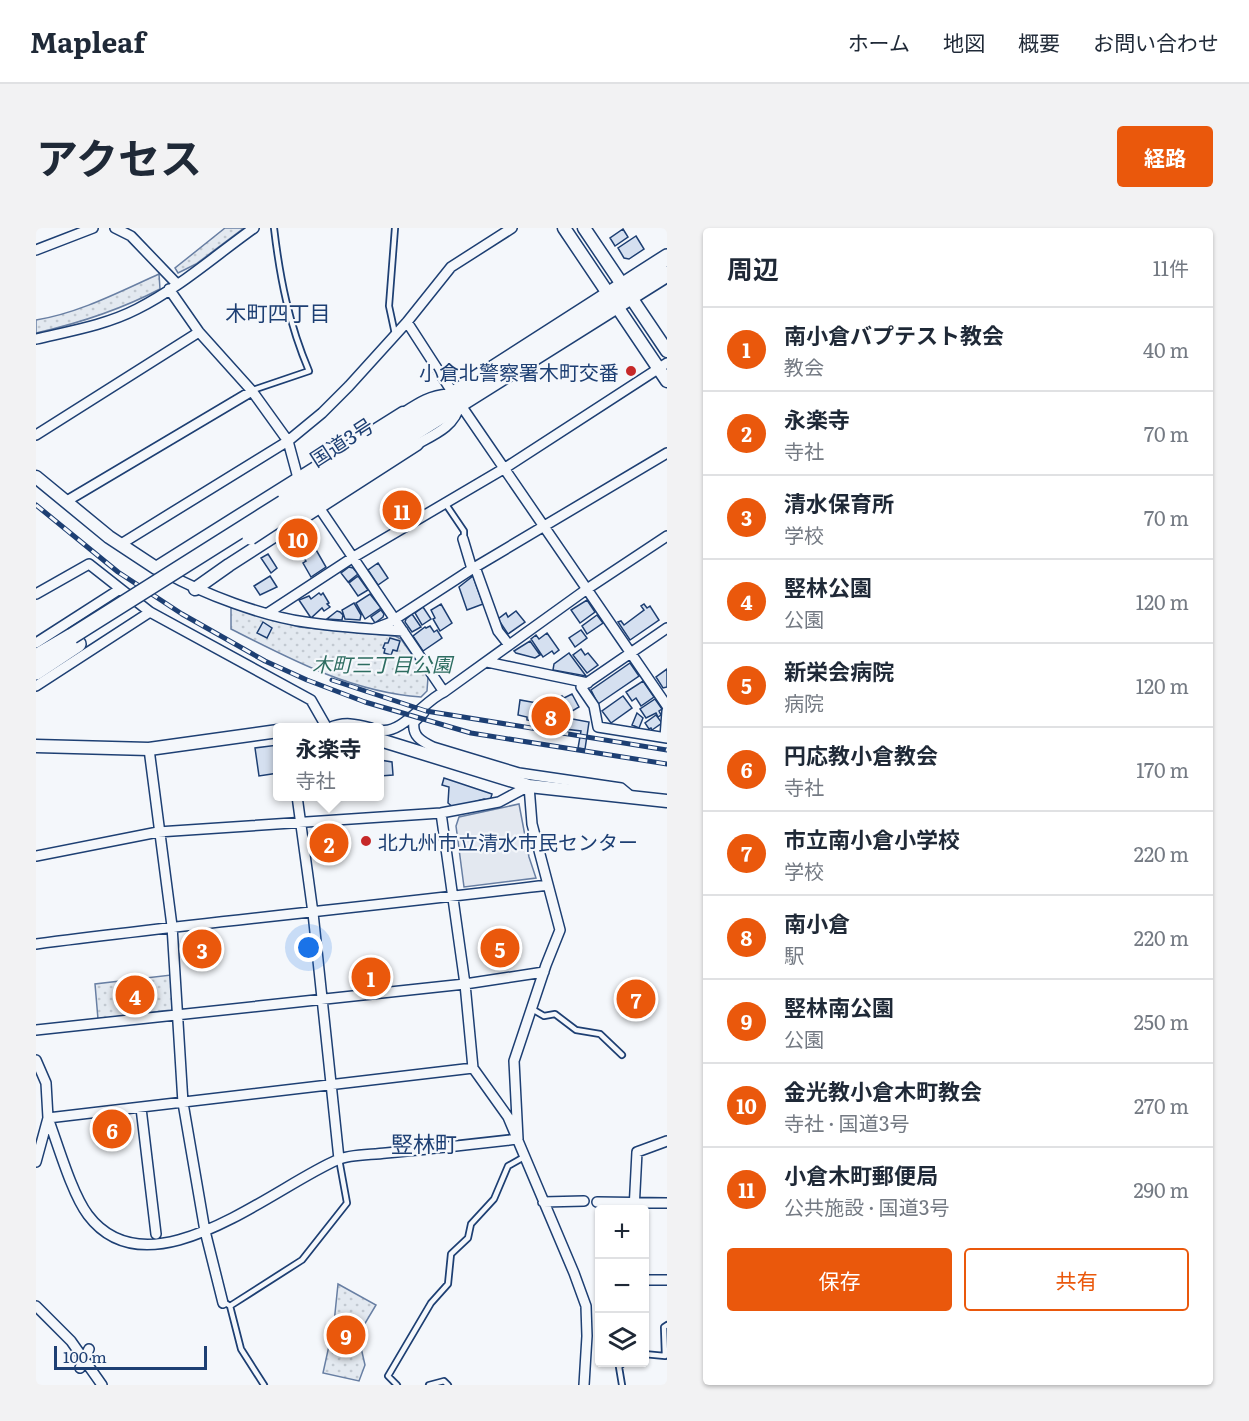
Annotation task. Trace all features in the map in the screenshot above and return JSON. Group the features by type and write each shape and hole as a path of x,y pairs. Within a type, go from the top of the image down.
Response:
{"highway":[{"name":"国道3号","path":"36,672 75,640 612,300 667,256"},
{"name":"国道3号","path":"626,290 667,274"},
{"name":"国道3号","path":"36,657 75,640"}],"street":[{"path":"36,250 93,228"},
{"path":"116,228 131,236 173,286 200,332 252,391 288,441 300,481"},
{"path":"36,339 99,324 137,309 254,228"},
{"path":"121,544 288,441 342,392 407,322 451,267 512,228"},
{"path":"564,228 612,300 663,366 667,381"},
{"path":"584,228 667,351"},
{"path":"407,322 667,706"},
{"path":"36,435 200,332"},
{"path":"268,613 352,558 505,468 663,366"},
{"path":"65,502 252,391"},
{"path":"156,568 300,481 422,400 437,395 457,399"},
{"path":"195,589 317,505 443,429 457,415 457,399"},
{"path":"373,629 394,619 474,568 667,453"},
{"path":"36,477 121,544 156,568 195,589 268,613 304,622 403,631"},
{"path":"317,505 444,692"},
{"path":"634,798 621,788 519,773 425,743 416,735 414,722 444,692 587,589 667,536"},
{"path":"463,539 498,631 508,645"},
{"path":"36,594 88,564 150,612 311,700 325,723"},
{"path":"36,643 120,589"},
{"path":"36,686 150,612"},
{"path":"667,628 581,687 594,706 598,727 666,738 667,711"},
{"path":"487,662 588,683"},
{"path":"384,731 399,726 434,696 444,692"},
{"path":"36,746 148,749 273,732"},
{"path":"384,741 529,786 667,801"},
{"path":"148,749 172,926 183,1103 205,1232 226,1304"},
{"path":"36,856 158,832 441,813 499,802 529,786"},
{"path":"518,1139 514,1061 560,930 532,824 529,786"},
{"path":"297,801 313,913 339,1159"},
{"path":"441,813 465,984 473,1068 508,1117 586,1306 584,1385"},
{"path":"36,944 172,926 313,913 548,885"},
{"path":"36,1030 465,984 544,972"},
{"path":"36,1060 46,1083 48,1118 87,1215 101,1229 138,1251 173,1243 205,1232 339,1159 518,1139"},
{"path":"48,1118 473,1068"},
{"path":"141,1108 156,1234"},
{"path":"36,1162 48,1118"},
{"path":"634,1205 637,1152 667,1141"},
{"path":"543,1202 584,1201"},
{"path":"597,1202 625,1205"},
{"path":"645,1205 667,1203"},
{"path":"649,1280 667,1280"},
{"path":"36,1306 70,1341 82,1364 102,1385"},
{"path":"82,1364 89,1349"}],"lane":[{"path":"252,391 309,371 294,336 279,274 274,228"},
{"path":"395,228 388,306 395,334"},
{"path":"445,503 464,531 463,539"},
{"path":"532,1009 544,1016 555,1014 576,1030 600,1034 622,1055"},
{"path":"397,1385 388,1376 430,1303 448,1284 451,1254 468,1238 471,1224 494,1200 508,1166 524,1157"},
{"path":"264,1385 241,1349 226,1304 302,1260 327,1231 347,1203 339,1159"},
{"path":"649,1354 665,1356 664,1327 667,1325"},
{"path":"619,1367 622,1385"},
{"path":"429,1385 444,1381 448,1385"}],"green space":[{"path":"225,228 244,228 196,264 178,273 175,268"},
{"path":"159,274 160,289 145,297 100,315 36,333 36,320 83,307"},
{"name":"木町三丁目公園","path":"231,606 299,627 395,636 401,639 428,677 427,691 421,697 396,694 371,689 323,673 231,629"},
{"path":"171,975 175,1006 171,1010 98,1019 95,984"},
{"path":"338,1284 376,1305 361,1330 359,1339 365,1365 359,1381 323,1373 334,1323"}],"shaded area":[{"path":"519,804 529,857 536,878 464,887 456,826 459,817"}],"building":[{"path":"623,229 628,237 615,246 610,238"},
{"path":"636,236 644,249 629,259 624,258 618,248"},
{"path":"299,529 309,546 296,554 285,537"},
{"path":"315,548 326,567 311,577 303,563 306,561 302,556"},
{"path":"268,554 277,568 271,573 261,558"},
{"path":"378,563 388,578 378,585 368,570"},
{"path":"349,567 358,574 348,582 341,573"},
{"path":"270,576 277,587 260,595 254,586"},
{"path":"358,576 368,590 358,596 349,583"},
{"path":"473,576 483,604 467,610 459,587"},
{"path":"319,593 321,595 323,593 330,607 324,611 322,608 311,618 299,600 309,596 311,599"},
{"path":"370,594 381,608 365,619 356,603"},
{"path":"587,600 595,612 580,623 571,610"},
{"path":"354,603 361,615 360,620 345,619 342,610"},
{"path":"441,604 452,623 440,631 431,610"},
{"path":"644,604 647,608 650,606 659,620 630,640 618,622 621,621 624,625 644,610 641,606"},
{"path":"423,607 431,619 422,625 415,613"},
{"path":"381,610 383,617 375,623 371,617"},
{"path":"337,611 343,615 342,620 327,619"},
{"path":"516,611 525,622 508,634 498,619 506,613 508,617"},
{"path":"412,614 421,627 412,632 405,622"},
{"path":"597,615 603,623 587,634 582,626"},
{"path":"263,622 272,628 267,638 257,633"},
{"path":"430,626 434,632 437,630 442,638 423,651 413,636"},
{"path":"581,630 587,638 575,647 569,638"},
{"path":"547,633 559,650 554,654 552,651 543,657 531,639 536,635 539,639"},
{"path":"390,638 400,641 397,651 393,650 391,655 384,653 383,648"},
{"path":"530,641 540,655 535,658 514,651"},
{"path":"581,649 585,655 588,653 598,665 587,673 573,655"},
{"path":"569,653 586,676 553,670 554,664"},
{"path":"630,663 639,676 598,704 591,690"},
{"path":"667,669 667,687 663,688 656,677"},
{"path":"643,681 654,697 641,706 636,698 632,701 626,692"},
{"path":"572,694 579,707 562,717 567,718 565,729 543,725 543,723 527,720 527,717 518,715 520,700 542,704 543,699 553,701"},
{"path":"623,696 632,708 611,723 602,711"},
{"path":"655,699 662,709 659,711 661,715 658,717 656,713 646,718 640,709"},
{"path":"637,713 643,718 639,728 632,725"},
{"path":"656,715 662,723 652,730 649,729 645,723"},
{"path":"567,718 589,722 585,749 578,748 581,731 565,729"},
{"path":"273,746 273,774 259,776 255,748"},
{"path":"384,761 392,762 393,775 384,776"},
{"path":"444,778 492,794 490,801 484,799 454,808 448,803 449,787 442,785"}],"railway":[{"path":"36,505 118,572 182,614 265,661 307,680 365,702 471,733 667,764"},
{"path":"332,680 426,711 667,750"}],"place":[{"name":"小倉北警察署木町交番","path":"631,371"},
{"name":"小倉木町郵便局","path":"402,510"},
{"name":"金光教小倉木町教会","path":"298,538"},
{"name":"南小倉","path":"551,716"},
{"name":"北九州市立清水市民センター","path":"366,841"},
{"name":"永楽寺","path":"329,843"},
{"name":"新栄会病院","path":"500,948"},
{"name":"清水保育所","path":"202,949"},
{"name":"南小倉バプテスト教会","path":"371,977"},
{"name":"竪林公園","path":"135,995"},
{"name":"市立南小倉小学校","path":"636,999"},
{"name":"円応教小倉教会","path":"112,1129"},
{"name":"竪林南公園","path":"346,1335"}],"district":[{"name":"木町四丁目","path":"278,311"},
{"name":"竪林町","path":"424,1142"}]}
